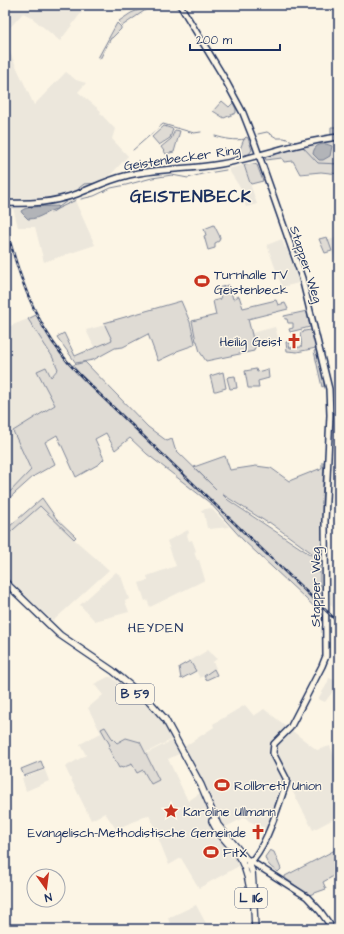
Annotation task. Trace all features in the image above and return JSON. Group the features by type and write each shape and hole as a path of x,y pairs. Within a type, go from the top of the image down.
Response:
{"main road":[{"name":"Stapper Weg","path":"180,5 223,76 243,113 260,156 268,183 302,278 329,389 330,415 325,521 326,656 290,728 274,744 273,753 287,780 268,832 251,861"},
{"name":"Geistenbecker Ring","path":"5,203 26,204 48,202 76,194 127,175 152,171 211,166 260,156 310,141 339,137"},
{"name":"B 59","path":"5,582 60,635 108,668 158,710 170,727 201,785 218,825 251,861"},
{"name":"B 59","path":"5,587 58,638 95,662 138,696 157,714 193,775 216,829 238,855 251,861 307,897 320,911 333,929"},
{"name":"L 116","path":"238,855 250,887 253,929"},
{"path":"244,868 251,861"},
{"name":"L 116","path":"251,861 253,929"}],"shaded area":[{"path":"5,5 87,5 60,41 31,17 23,13 6,32"},
{"path":"118,5 140,5 123,13"},
{"path":"146,7 147,9 122,26 119,21 131,13"},
{"path":"117,23 121,29 111,38 100,59 98,58"},
{"path":"5,42 34,105 66,72 76,80 86,83 78,92 101,111 100,113 115,129 112,139 128,156 104,182 78,190 72,194 95,245 44,262 35,227 18,227 5,177"},
{"path":"222,101 229,107 233,103 236,113 224,118 213,111"},
{"path":"164,126 173,129 170,138 159,145 152,137"},
{"path":"331,127 339,127 339,135 331,135"},
{"path":"175,130 180,131 174,152 166,154 161,147 171,139"},
{"path":"246,137 248,138 252,150 249,154 237,157 244,139"},
{"path":"339,140 339,174 321,172 300,174 293,161 284,162 282,158 266,160 265,157 307,145"},
{"path":"326,144 332,146 330,156 323,160 319,160 313,154 314,149 319,145"},
{"path":"244,165 257,204 246,207 241,189 228,169"},
{"path":"244,165 257,165 263,181 251,184"},
{"path":"58,206 57,209 33,219 28,219 21,211 33,207"},
{"path":"214,225 220,237 219,241 215,243 215,248 208,250 204,236 206,235 204,229"},
{"path":"327,236 329,240 339,238 339,270 332,251 325,253 319,239"},
{"path":"327,237 332,251 325,253 319,239"},
{"path":"282,239 285,248 287,247 299,283 282,287 267,245"},
{"path":"229,285 233,299 239,296 243,308 276,300 278,305 285,303 288,309 248,319 255,347 254,351 206,361 200,352 196,341 192,321 216,315 213,301 221,299 218,288"},
{"path":"181,301 190,322 195,343 194,345 177,351 158,361 148,334 123,347 115,348 93,360 76,363 57,337 64,333 75,356 112,340 104,323"},
{"path":"307,311 310,327 290,332 289,329 293,328 293,323 288,323 284,316"},
{"path":"36,315 52,343 70,366 85,362 148,427 167,441 172,439 175,449 216,489 194,467 225,456 230,470 256,466 271,468 289,481 319,469 319,471 322,467 322,462 324,462 322,502 323,558 316,556 269,522 268,523 222,494 228,500 320,561 320,612 243,540 210,503 147,454 130,438 115,450 106,433 95,439 104,459 99,464 76,477 57,435 45,442 55,464 34,476 5,502 5,497 31,470 13,431 55,405 37,371 46,367 51,377 58,369 52,356 28,319"},
{"path":"28,319 52,356 58,369 50,377 47,390 55,405 14,431 31,470 5,497 5,328"},
{"path":"105,325 113,340 95,349 86,330"},
{"path":"275,327 279,341 266,344 267,347 255,347 252,333"},
{"path":"311,330 316,348 297,352 287,351 286,342 288,342 290,348 301,347 301,332 303,333 304,331"},
{"path":"316,350 324,380 324,386 322,387 314,351"},
{"path":"256,369 257,372 268,369 269,378 258,381 259,388 248,388 245,371"},
{"path":"223,372 226,388 214,391 210,376"},
{"path":"235,376 237,388 230,389 227,378"},
{"path":"42,498 56,518 76,537 74,539 40,506 5,537 5,520 10,526"},
{"path":"40,505 75,540 109,570 53,621 5,578 5,537"},
{"path":"211,508 229,527 207,528 204,513 202,513 201,510"},
{"path":"188,530 189,533 187,535 189,541 192,540 196,551 194,552 197,560 199,560 205,580 150,607 147,600 145,601 139,583 148,580 147,576 176,566 167,541"},
{"path":"116,572 121,576 129,599 125,601 129,612 95,621 80,605"},
{"path":"336,580 339,582 339,614 330,604 330,595"},
{"path":"208,650 217,659 213,662 216,668 200,678 190,661"},
{"path":"190,661 196,671 181,679 179,667"},
{"path":"214,669 217,675 206,680 204,676"},
{"path":"111,677 154,710 167,728 172,739 119,767 173,740 179,754 168,759 188,801 203,791 184,747 214,727 213,724 245,705 254,716 264,709 317,750 330,746 339,767 339,816 313,830 287,781 267,829 249,821 245,817 216,832 231,851 239,866 199,888 181,858 169,865 149,815 116,829 105,813 91,820 65,767 86,755 80,744 101,733 88,708 103,695 94,684"},
{"path":"329,678 338,681 336,687 325,702 318,699"},
{"path":"105,727 117,743 126,738 140,742 159,780 151,784 143,770 137,773 132,764 119,768 108,747 110,745 101,729"},
{"path":"41,761 44,769 24,776 21,769"},
{"path":"45,770 49,781 26,791 22,778"},
{"path":"339,848 339,873 323,882 326,889 309,895 285,878 285,876"},
{"path":"270,850 274,852 281,869 278,872 270,866 266,860 265,857"},
{"path":"196,905 209,929 172,929 168,918"}],"waterway":[{"path":"133,150 163,124 194,133 201,132"},
{"path":"258,134 267,132 277,138 284,138 296,142"},
{"path":"215,136 238,140 245,139"},
{"path":"302,146 318,163 339,164"},
{"path":"81,199 94,196 111,188 152,178 172,175 188,178 226,170"},
{"path":"79,188 84,184 99,183"},
{"path":"51,213 76,200"},
{"path":"59,207 67,201"}],"railway":[{"path":"5,223 20,275 34,309 52,341 66,360 92,387 339,623"}],"place":[{"name":"Turnhalle TV Geistenbeck","path":"202,281"},
{"name":"Heilig Geist","path":"294,341"},
{"name":"Rollbrett Union","path":"222,785"},
{"name":"Karoline Ullmann","path":"171,811"},
{"name":"Evangelisch-Methodistische Gemeinde","path":"258,832"},
{"name":"FitX","path":"211,852"}],"district":[{"name":"GEISTENBECK","path":"191,196"},
{"name":"HEYDEN","path":"156,627"}]}
